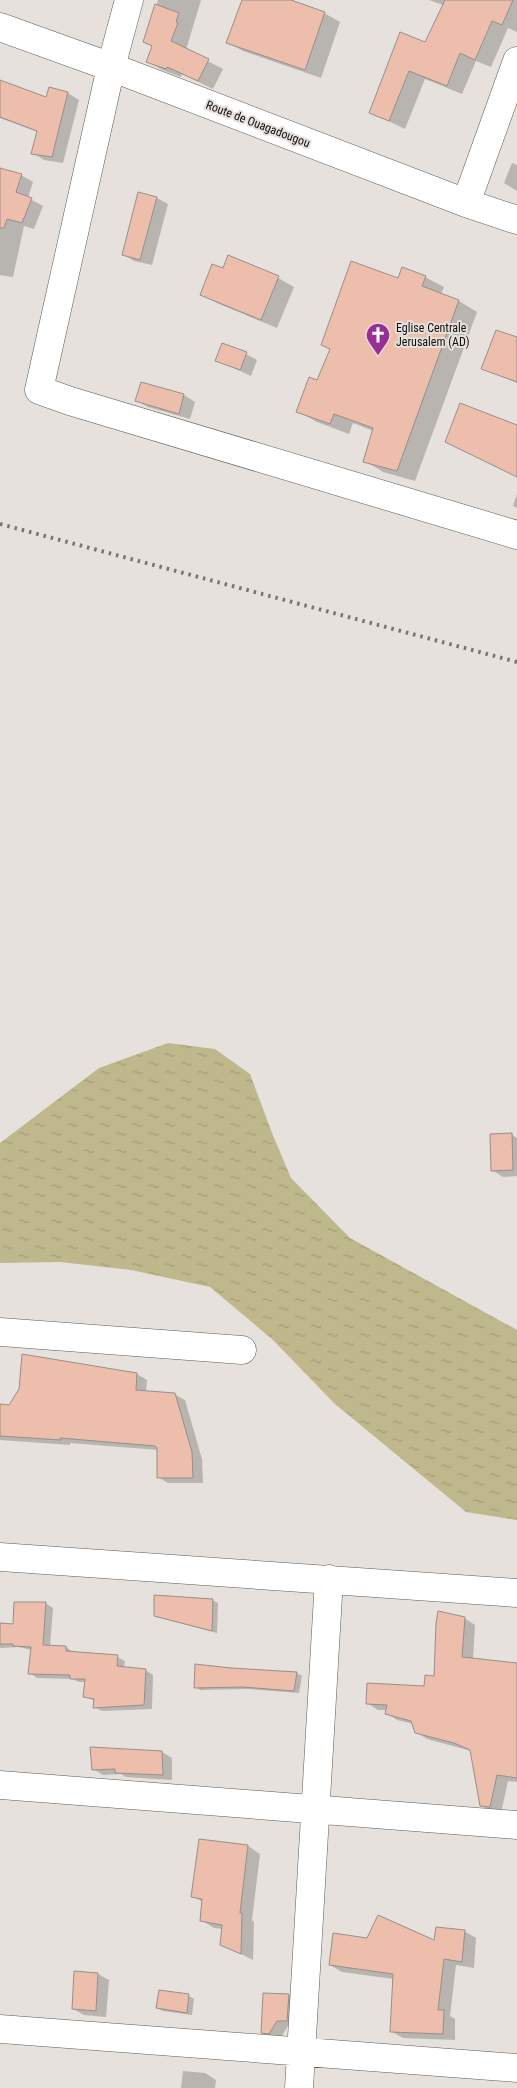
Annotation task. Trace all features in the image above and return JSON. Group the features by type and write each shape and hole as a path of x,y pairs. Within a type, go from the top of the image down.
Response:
{"street":[{"path":"129,0 111,67 39,390 70,401 517,535"},
{"name":"Route de Ouagadougou","path":"0,27 111,67 466,203 517,220"},
{"path":"466,203 517,61"},
{"path":"0,1332 242,1350"},
{"path":"0,1557 517,1593"},
{"path":"299,2088 329,1579"},
{"path":"0,1785 517,1825"},
{"path":"0,2029 517,2068"}],"water":[{"path":"168,1043 215,1049 250,1074 291,1178 350,1238 517,1330 517,1520 466,1512 335,1404 272,1339 210,1287 131,1270 60,1262 0,1263 0,1143 99,1068"}],"building":[{"path":"242,0 291,0 325,12 305,70 226,43"},
{"path":"445,0 513,0 502,25 492,21 475,60 460,53 447,86 409,71 389,121 369,113 400,32 425,42"},
{"path":"155,4 179,13 176,22 178,23 171,41 209,59 198,81 167,67 166,69 146,62 152,46 143,42"},
{"path":"0,80 46,97 49,87 68,92 52,157 31,154 37,131 0,117"},
{"path":"0,168 22,174 16,192 32,198 22,223 7,219 4,228 0,228"},
{"path":"138,192 157,197 140,260 122,255"},
{"path":"228,255 279,276 261,320 200,295 212,264 223,268"},
{"name":"Eglise Centrale Jerusalem (AD)","path":"351,261 398,278 402,267 426,276 422,286 459,300 397,471 363,462 373,428 334,414 330,424 296,412 309,377 317,380 330,349 321,345"},
{"path":"496,330 517,337 517,382 481,369"},
{"path":"222,343 247,352 240,370 215,361"},
{"path":"141,382 184,394 179,414 135,401"},
{"path":"460,403 517,425 517,477 445,442"},
{"path":"512,1133 513,1170 491,1171 490,1134"},
{"path":"22,1354 137,1373 136,1390 175,1393 192,1452 193,1478 157,1478 157,1448 155,1446 60,1438 61,1440 0,1436 0,1404 9,1405 19,1389"},
{"path":"154,1595 213,1599 212,1631 154,1616"},
{"path":"14,1602 46,1602 43,1645 66,1646 66,1651 118,1655 117,1666 146,1669 144,1705 93,1708 94,1699 83,1697 85,1679 70,1679 70,1675 28,1674 31,1647 0,1644 0,1623 13,1624"},
{"path":"438,1611 465,1617 462,1657 517,1663 517,1778 497,1775 490,1807 480,1806 470,1750 454,1743 415,1733 411,1721 385,1714 387,1705 366,1704 367,1683 424,1686 425,1675 434,1676"},
{"path":"195,1664 297,1672 294,1691 242,1687 194,1688"},
{"path":"90,1747 162,1751 163,1775 115,1773 115,1769 92,1770"},
{"path":"199,1839 248,1845 240,1913 242,1913 241,1954 220,1945 222,1925 200,1921 202,1899 191,1897"},
{"path":"378,1915 434,1940 436,1927 465,1930 462,1962 444,1959 438,2010 444,2010 443,2034 390,2032 393,1974 329,1965 333,1933 367,1938"},
{"path":"74,1971 98,1973 96,2011 72,2009"},
{"path":"159,1990 189,1994 187,2013 156,2008"},
{"path":"263,1993 289,1994 287,2021 277,2021 269,2034 261,2033"}],"railway":[{"path":"0,524 517,662"}],"place":[{"name":"Eglise Centrale Jerusalem (AD)","path":"378,356"}]}
